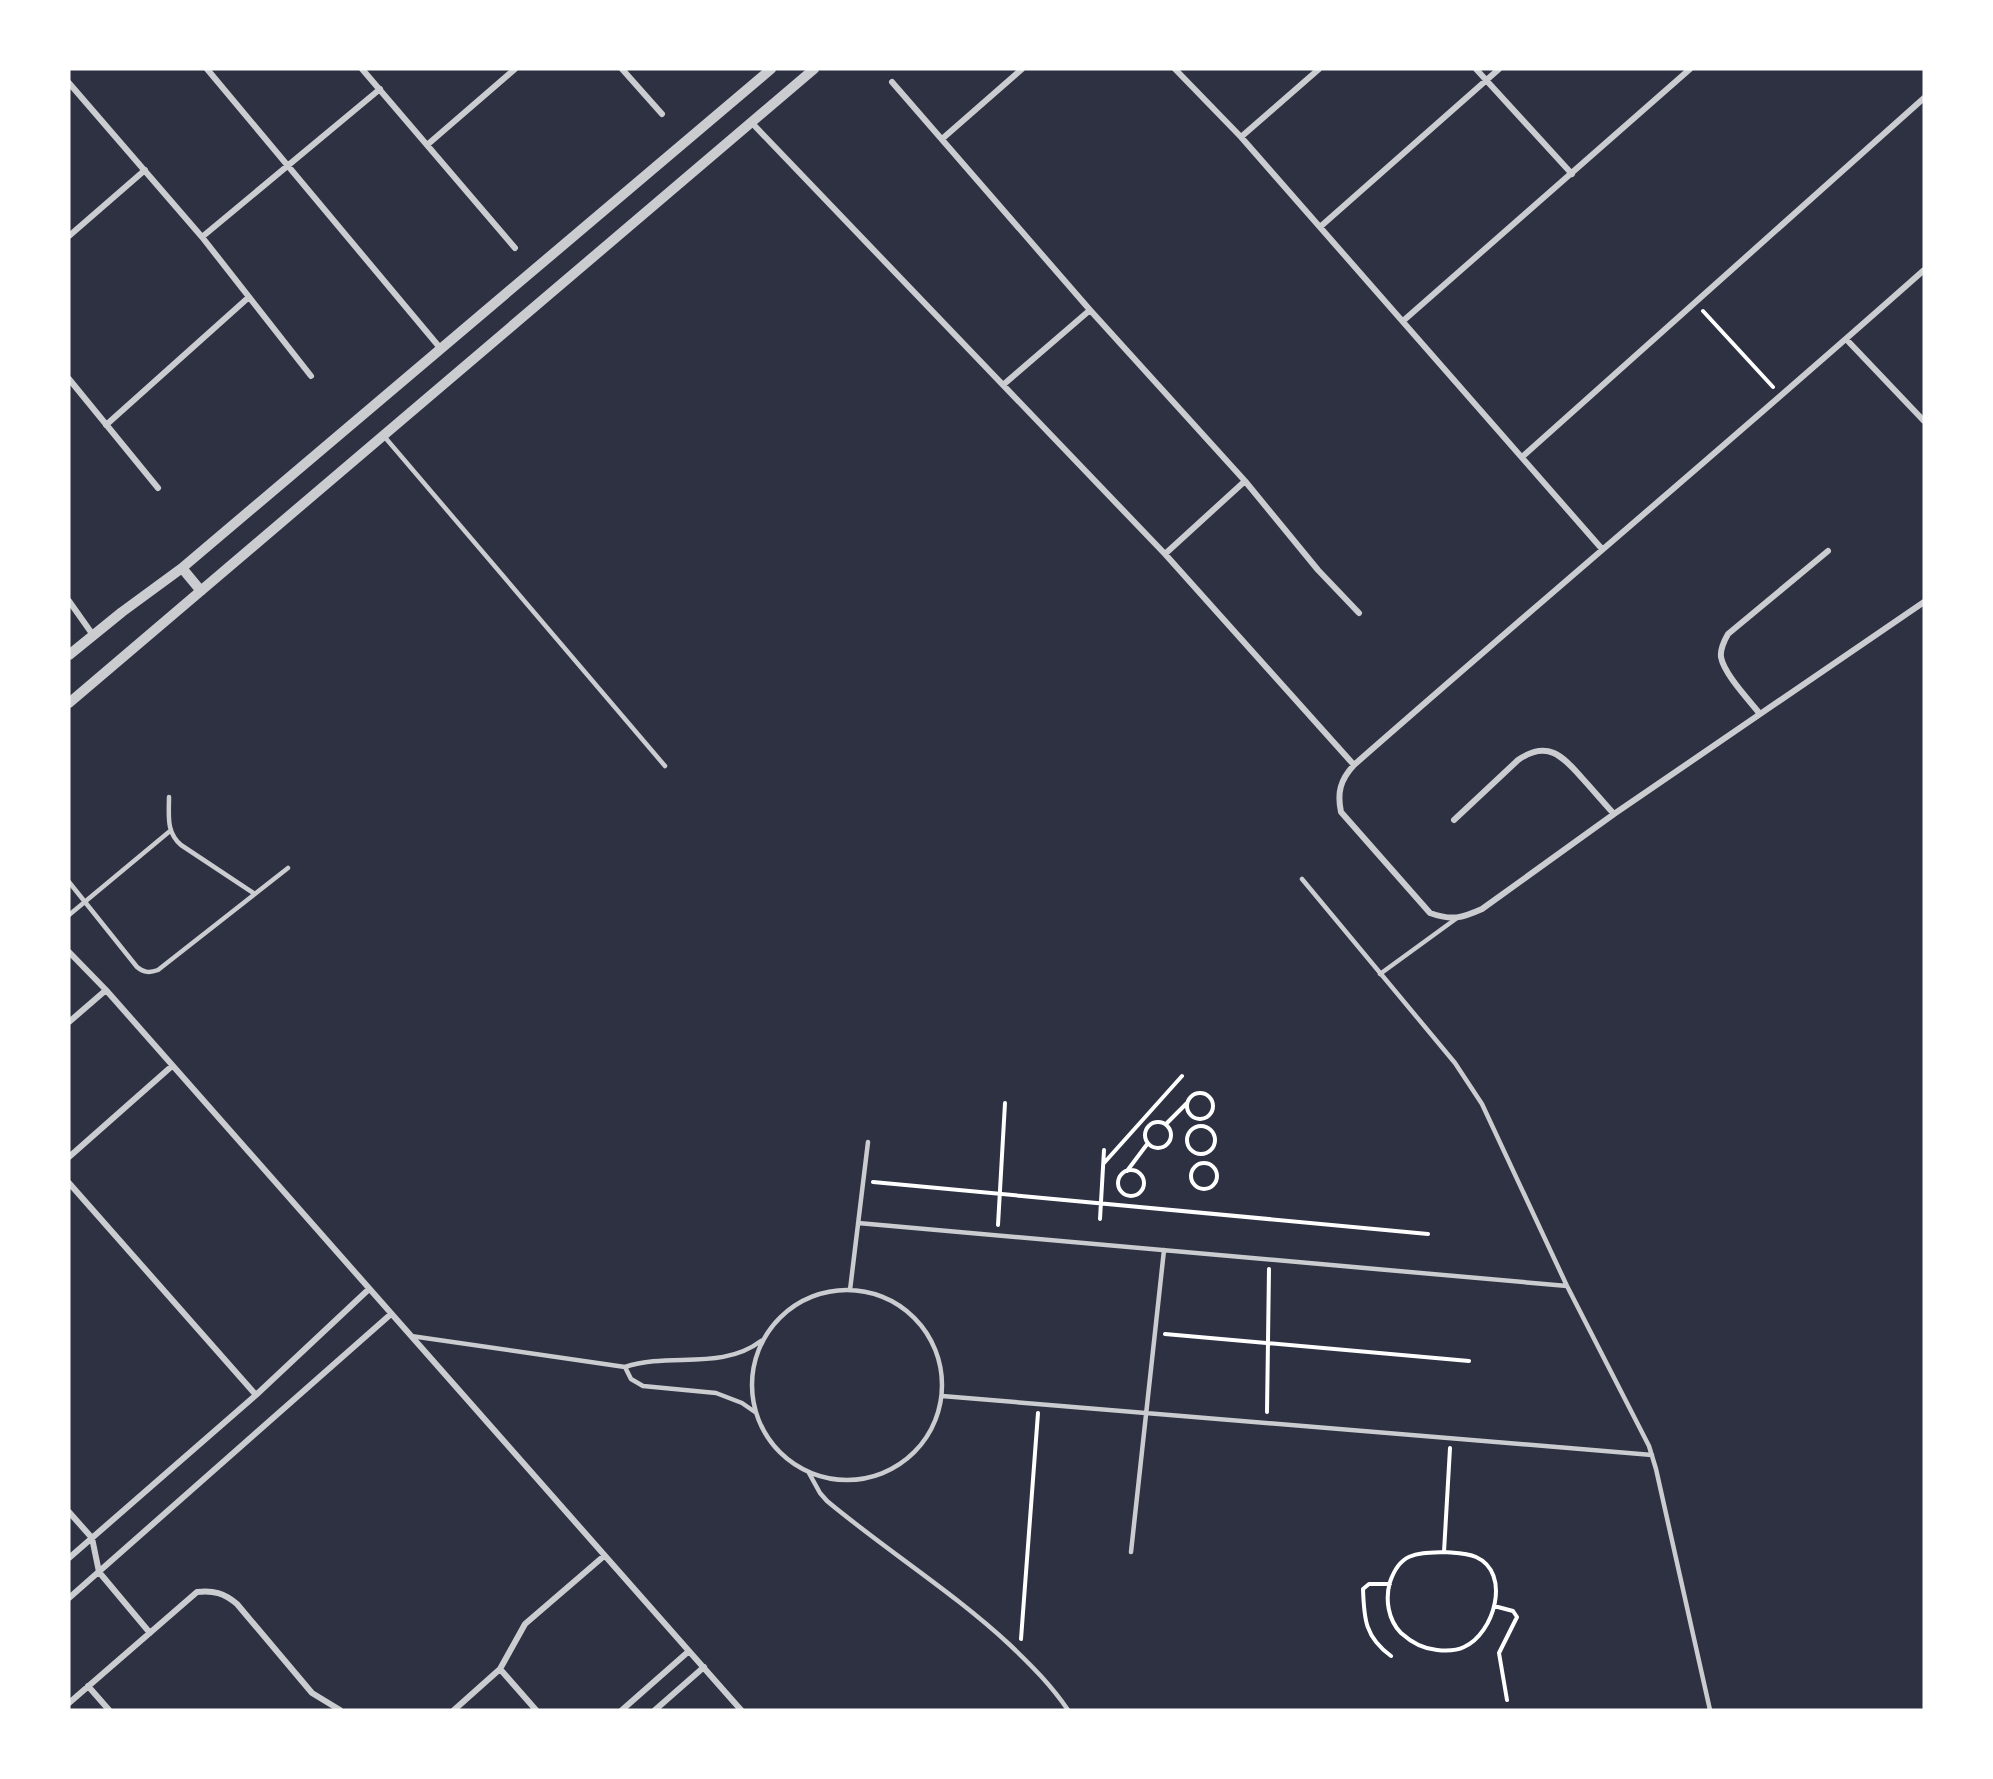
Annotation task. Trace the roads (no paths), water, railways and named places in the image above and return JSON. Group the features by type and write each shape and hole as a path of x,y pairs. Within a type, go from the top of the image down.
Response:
{"street":[{"path":"207,69 441,350"},
{"path":"362,69 515,248"},
{"path":"427,145 515,69"},
{"path":"622,69 662,114"},
{"path":"69,655 182,568 771,69"},
{"path":"69,703 814,69"},
{"path":"942,140 1022,69"},
{"path":"1175,69 1241,137 1602,549"},
{"path":"1241,137 1319,69"},
{"path":"1476,69 1572,174"},
{"path":"1320,227 1499,69"},
{"path":"1403,321 1690,69"},
{"path":"892,82 1090,310 1245,481 1299,548 1359,613"},
{"path":"69,83 202,237 311,376"},
{"path":"202,237 380,89"},
{"path":"1522,457 1924,98"},
{"path":"751,122 1165,554 1354,765"},
{"path":"69,236 145,170"},
{"path":"1924,270 1782,397 1602,549 1354,765 1345,775 1340,786 1341,812 1430,913 1444,918 1457,918 1482,909 1614,814 1924,602"},
{"path":"106,425 249,297"},
{"path":"1003,385 1090,310"},
{"path":"1846,339 1924,421"},
{"path":"69,379 158,488"},
{"path":"1165,554 1245,481"},
{"path":"1760,714 1724,666 1721,655 1723,644 1728,634 1828,551"},
{"path":"182,568 201,591"},
{"path":"69,601 93,635"},
{"path":"1454,820 1518,760 1528,753 1541,750 1554,752 1566,759 1614,814"},
{"path":"69,952 106,990 741,1710"},
{"path":"69,1022 106,990"},
{"path":"69,1157 172,1066"},
{"path":"69,1184 256,1395"},
{"path":"69,1558 256,1395 369,1289"},
{"path":"69,1598 391,1314"},
{"path":"69,1512 92,1538 99,1572 150,1633"},
{"path":"454,1710 500,1669 525,1624 604,1556"},
{"path":"69,1702 197,1592 208,1591 218,1592 237,1604 312,1693 340,1710"},
{"path":"622,1710 689,1651"},
{"path":"655,1710 704,1667"},
{"path":"500,1669 536,1710"},
{"path":"88,1686 109,1710"}],"lane":[{"path":"383,435 665,766"},
{"path":"169,797 170,831 174,839 255,894"},
{"path":"69,915 170,831"},
{"path":"69,882 137,967 147,972 158,970 288,868"},
{"path":"1302,879 1455,1063 1493,1126 1568,1286 1652,1455 1710,1710"},
{"path":"1380,974 1457,918"},
{"path":"850,1290 868,1142"},
{"path":"858,1223 1568,1286"},
{"path":"1131,1552 1164,1250"},
{"path":"850,1290 884,1298 913,1317 925,1330 940,1361 942,1396 932,1429 909,1457 879,1475 843,1480 826,1478 809,1472 781,1454 762,1427 752,1393 756,1357 764,1340 786,1313 816,1296 833,1291 850,1290"},
{"path":"411,1336 625,1367 640,1363 730,1357 764,1340"},
{"path":"625,1367 631,1379 643,1386 716,1393 742,1403 756,1412"},
{"path":"942,1396 1652,1455"},
{"path":"809,1472 813,1483 827,1501 949,1592 990,1626 1053,1687 1068,1710"}]}
